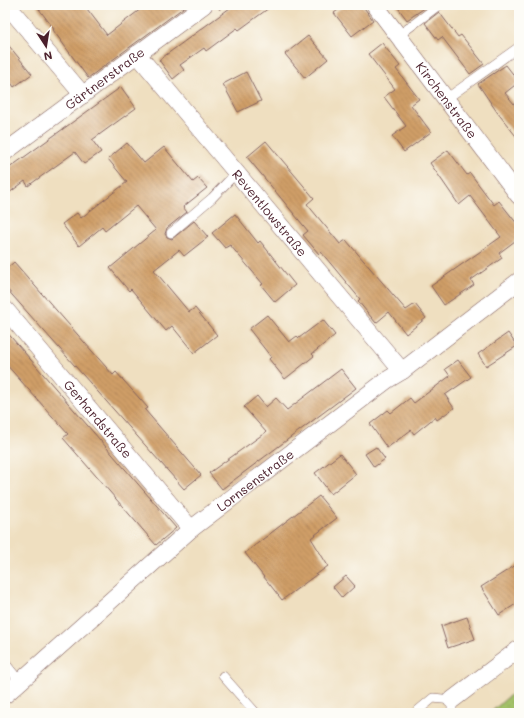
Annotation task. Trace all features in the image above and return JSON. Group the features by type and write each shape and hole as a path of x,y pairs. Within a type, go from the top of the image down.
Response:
{"street":[{"path":"7,5 83,95"},
{"name":"Gärtnerstraße","path":"5,152 204,5"},
{"name":"Kirchenstraße","path":"374,5 519,196"},
{"name":"Reventlowstraße","path":"137,54 402,371"},
{"name":"Lornsenstraße","path":"5,695 191,529 387,380 402,371 519,281"},
{"name":"Gerhardstraße","path":"5,309 191,529"},
{"path":"452,706 519,650"}],"lane":[{"path":"398,36 439,5"},
{"path":"446,99 519,47"},
{"path":"171,233 212,198 236,173"},
{"path":"5,663 20,682"},
{"path":"224,676 256,713"},
{"path":"415,713 433,698 452,706"}],"green space":[{"path":"519,687 519,713 490,713"}],"building":[{"path":"36,5 84,5 107,35 146,5 187,5 88,78"},
{"path":"234,5 273,5 239,30 237,28 206,51 204,48 180,65 184,70 173,79 159,60"},
{"path":"345,5 362,5 373,20 352,36 334,13"},
{"path":"396,5 429,5 407,20"},
{"path":"439,12 458,37 461,35 484,64 470,74 442,37 438,40 425,23"},
{"path":"308,36 328,59 305,78 285,54"},
{"path":"5,41 32,74 14,87 5,74"},
{"path":"382,43 400,66 396,69 419,99 411,105 431,132 404,152 392,136 406,126 384,97 395,89 368,54"},
{"path":"506,65 519,82 505,93 519,110 519,140 497,112 478,84"},
{"path":"246,72 261,101 238,112 223,84"},
{"path":"121,87 136,108 92,140 101,152 84,164 75,152 28,186 25,181 5,196 5,171"},
{"path":"266,141 314,198 307,204 340,244 346,240 406,310 415,304 426,318 406,334 389,312 376,323 358,301 360,299 321,252 319,254 303,235 308,231 247,157"},
{"path":"127,143 144,163 164,147 193,182 198,178 207,188 183,207 187,212 167,228 165,234 167,237 172,239 194,221 208,237 184,256 179,250 154,270 189,312 195,308 217,335 194,353 172,326 166,331 131,289 129,291 110,268 156,230 136,206 105,231 102,227 79,246 62,224 77,213 81,218 127,182 108,159"},
{"path":"448,150 467,175 470,173 494,205 499,201 518,225 519,224 519,238 499,253 502,258 471,280 474,285 444,305 431,286 501,237 470,196 459,205 430,163"},
{"path":"235,214 258,243 260,241 295,285 275,302 261,285 263,284 230,245 225,248 212,233"},
{"path":"14,262 113,375 116,372 148,408 145,410 201,475 184,489 5,287 5,270"},
{"path":"267,315 289,342 297,336 299,338 323,320 335,335 312,354 314,356 285,379 269,359 271,357 249,329"},
{"path":"5,330 176,528 156,545 63,438 68,434 5,363"},
{"path":"508,333 517,346 486,366 478,354"},
{"path":"458,360 471,377 445,395 454,408 437,420 435,417 414,434 411,430 387,448 370,424 388,410 391,413 410,398 414,403 450,376 445,369"},
{"path":"341,369 356,388 222,489 209,473 266,432 244,407 257,396 266,407 276,398 287,410"},
{"path":"376,447 385,459 374,467 365,454"},
{"path":"340,454 356,474 331,494 315,473"},
{"path":"319,496 337,518 311,538 328,566 282,600 245,553"},
{"path":"519,563 519,602 499,615 481,587"},
{"path":"346,576 355,586 342,598 333,587"},
{"path":"467,617 475,639 448,648 441,626"}]}
